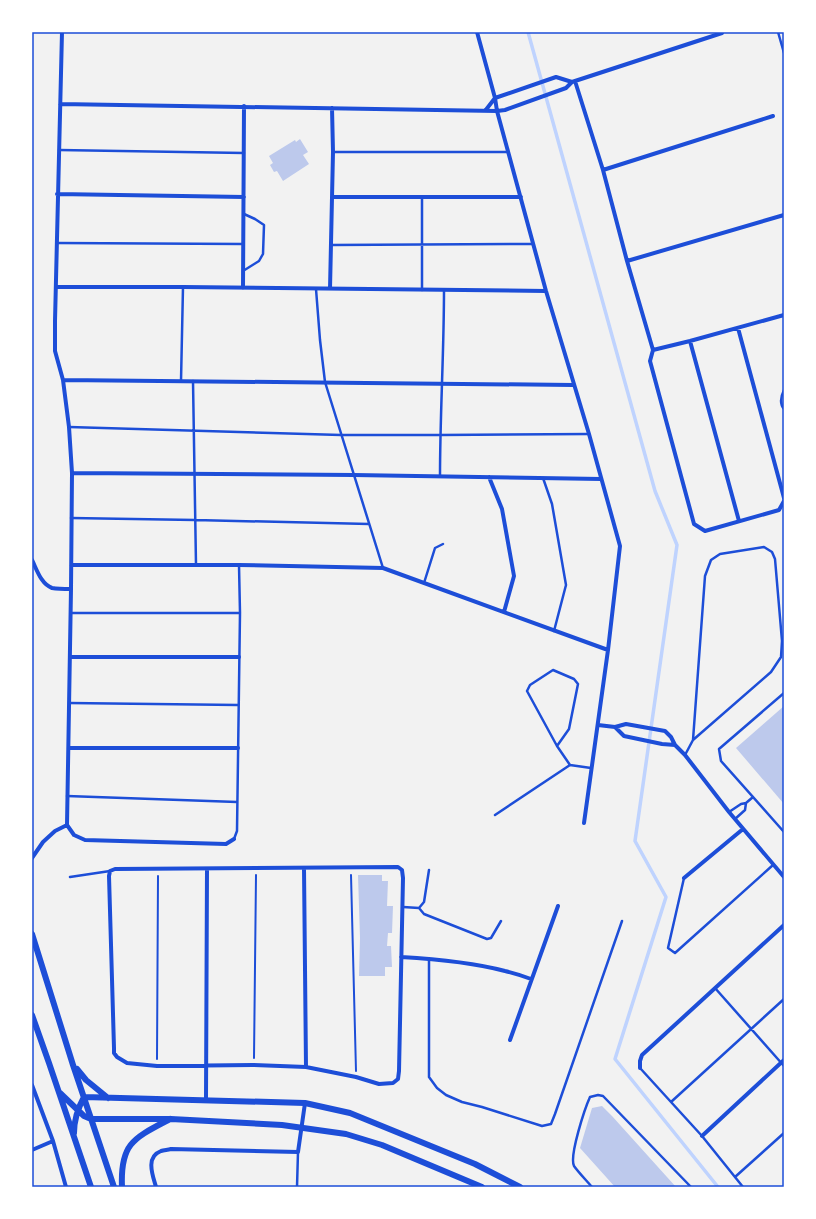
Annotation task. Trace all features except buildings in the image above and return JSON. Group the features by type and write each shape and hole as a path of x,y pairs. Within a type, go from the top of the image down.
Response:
{"street":[{"path":"62,32 57,194 55,351 63,380 69,427 72,472 67,825 74,835 84,840 226,844 234,840"},
{"path":"477,32 495,98 497,112 546,291 573,385 589,434 620,546 608,650 584,823"},
{"path":"60,104 244,106 497,112 566,88 574,81 722,33"},
{"path":"485,111 495,98 509,93 556,78 574,81"},
{"path":"574,81 603,170 627,262 653,350 650,361 694,524 705,531 779,510 784,500 738,328"},
{"path":"243,288 244,106"},
{"path":"330,289 333,152 332,108"},
{"path":"603,170 773,116"},
{"path":"57,194 244,197"},
{"path":"332,197 521,197"},
{"path":"627,262 784,215"},
{"path":"56,287 546,291"},
{"path":"653,350 784,315"},
{"path":"690,341 739,521"},
{"path":"63,380 573,385"},
{"path":"72,472 601,479"},
{"path":"489,477 502,509 514,576 504,612"},
{"path":"32,560 45,584 52,588 71,589"},
{"path":"71,565 239,565 383,568 608,650"},
{"path":"70,657 239,657"},
{"path":"598,725 615,727 626,724 665,731 729,812 784,877"},
{"path":"615,727 624,736 662,744 675,745"},
{"path":"69,748 238,748"},
{"path":"32,858 43,842 55,831 67,825"},
{"path":"684,878 743,829"},
{"path":"398,867 402,870 403,907 398,1079 393,1083 379,1084 356,1077 306,1067 253,1065 157,1066 127,1063 117,1058 114,1053 110,871 115,869 351,868 398,867"},
{"path":"304,868 306,1067"},
{"path":"206,1100 207,869"},
{"path":"510,1040 558,906"},
{"path":"640,1068 642,1055 784,925"},
{"path":"32,934 73,1065 114,1187"},
{"path":"401,957 429,958 488,967 507,971 531,979"},
{"path":"32,1015 91,1187"},
{"path":"702,1136 783,1063"},
{"path":"73,1065 86,1080 108,1098"},
{"path":"32,1085 53,1141 66,1187"},
{"path":"60,1093 78,1112 91,1119 171,1119 282,1125 346,1134 382,1145 428,1163 482,1187"},
{"path":"84,1097 305,1103 350,1113 475,1164 520,1187"},
{"path":"74,1139 74,1125 80,1104 84,1097"},
{"path":"156,1187 151,1170 151,1163 154,1156 160,1151 170,1149 298,1152 305,1103"},
{"path":"122,1187 124,1155 129,1148 141,1134 171,1119"},
{"path":"32,1150 53,1141"}],"lane":[{"path":"778,32 784,52"},
{"path":"59,150 244,154"},
{"path":"333,152 509,152"},
{"path":"422,197 422,290"},
{"path":"243,270 259,261 263,254 264,225 244,214"},
{"path":"57,243 243,244"},
{"path":"331,245 534,244"},
{"path":"181,381 183,287"},
{"path":"316,288 325,382 383,568"},
{"path":"440,476 444,290"},
{"path":"193,381 196,565"},
{"path":"784,390 780,397 784,410"},
{"path":"69,427 341,435 440,436 589,434"},
{"path":"543,478 552,504 566,585 554,631"},
{"path":"71,518 369,524"},
{"path":"423,583 435,548 444,544"},
{"path":"685,755 692,740 705,576 711,560 720,554 764,547 772,552 775,559 782,641 781,658 771,672 692,740"},
{"path":"234,840 237,830 240,613 239,565"},
{"path":"71,613 240,613"},
{"path":"557,746 570,729 578,684 574,679 552,670 530,685 527,691 557,746 570,765"},
{"path":"784,693 719,749 721,761 784,832"},
{"path":"69,703 238,705"},
{"path":"495,815 570,765 592,768"},
{"path":"68,796 237,802"},
{"path":"729,812 741,804 746,803 753,797"},
{"path":"735,819 746,810 746,803"},
{"path":"684,878 668,948 675,953 774,864"},
{"path":"419,908 424,902 429,870"},
{"path":"70,877 110,871"},
{"path":"403,907 419,908 424,914 487,939 491,938 501,921"},
{"path":"429,958 429,1077 437,1088 446,1095 462,1102 542,1126 551,1124 555,1114 622,921"},
{"path":"715,988 783,1063"},
{"path":"671,1102 784,999"},
{"path":"640,1068 702,1136 743,1187"},
{"path":"592,1187 573,1164 573,1156 586,1106 590,1097 598,1095 603,1096 691,1187"},
{"path":"735,1177 784,1133"},
{"path":"297,1187 298,1152"}],"path":[{"path":"253,1065 255,868"},
{"path":"351,868 356,1077"},
{"path":"157,1066 158,869"}],"waterway":[{"path":"528,32 655,491 677,545 635,841 666,897 615,1059 718,1187"}]}
